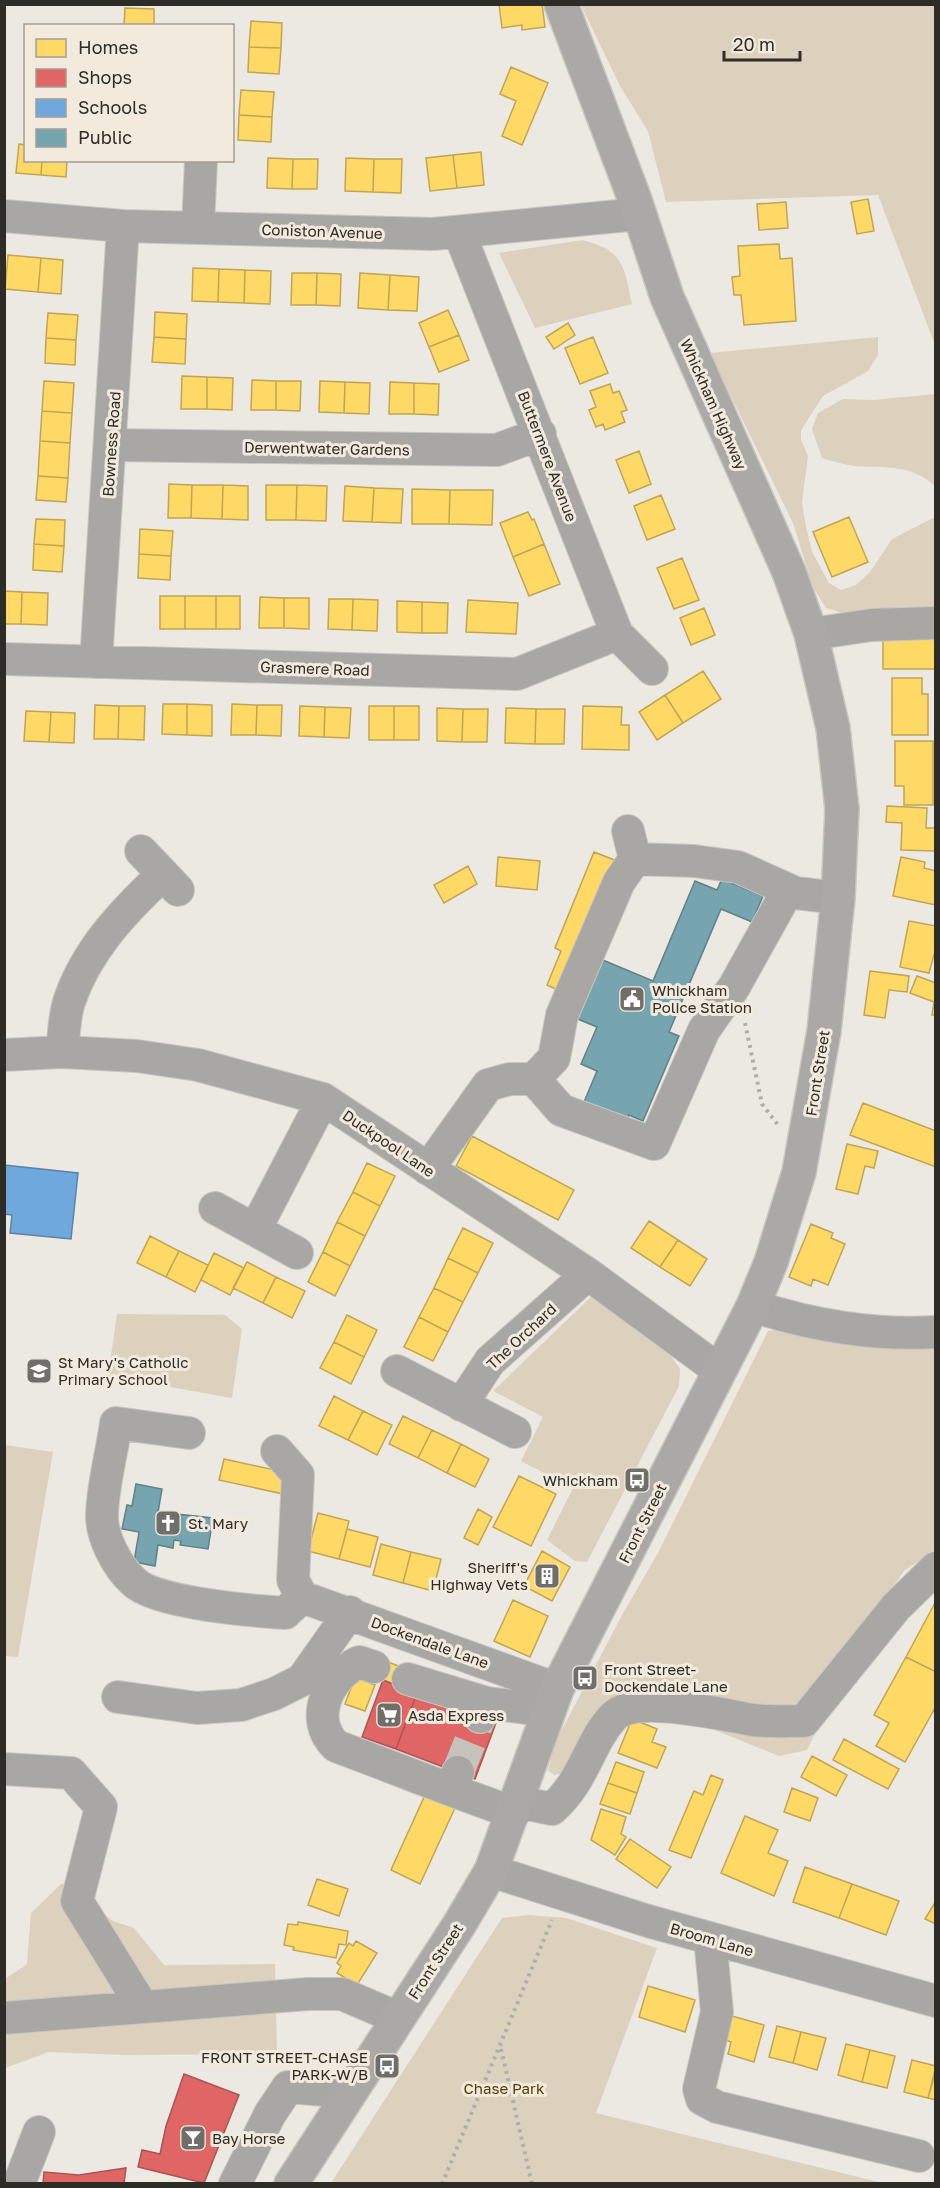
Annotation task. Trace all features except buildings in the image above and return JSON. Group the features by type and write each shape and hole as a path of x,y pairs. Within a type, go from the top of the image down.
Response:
{"main road":[{"name":"Whickham Highway","path":"561,4 639,214 667,297 789,572 811,634 833,728 842,809"},
{"name":"Front Street","path":"291,2184 491,1871 553,1700 753,1306 786,1216 807,1139 824,1031 838,898 842,809"}],"street":[{"path":"198,227 201,162"},
{"name":"Coniston Avenue","path":"4,216 123,226 318,232 459,232 639,214"},
{"name":"Bowness Road","path":"96,662 123,226"},
{"name":"Buttermere Avenue","path":"459,232 617,634 652,669"},
{"name":"Derwentwater Gardens","path":"111,445 497,450 540,434"},
{"path":"811,634 872,625 936,622"},
{"name":"Grasmere Road","path":"4,659 517,674 617,634"},
{"path":"428,1168 488,1085 510,1079 534,1079 554,1058 562,1015 619,882 632,845 694,861 738,867 788,890 838,898"},
{"path":"62,1052 68,1004 88,959 124,911 170,882 141,851"},
{"path":"534,1079 561,1110 654,1144 704,1030 722,1006 788,890"},
{"name":"Duckpool Lane","path":"4,1055 62,1052 137,1056 198,1065 324,1099 588,1274 720,1371"},
{"path":"255,1230 324,1099"},
{"path":"215,1209 297,1253"},
{"name":"The Orchard","path":"461,1405 490,1361 588,1274"},
{"path":"753,1306 787,1318 837,1328 936,1332"},
{"path":"397,1371 515,1432"},
{"path":"189,1433 116,1423 101,1515 109,1547 134,1584 163,1596 242,1610 285,1613 302,1597 293,1580 298,1475 277,1451"},
{"path":"374,1667 359,1662 349,1667 325,1697 321,1721 327,1738 336,1746 454,1781 516,1807 552,1809 566,1796 580,1777 614,1716 634,1707 704,1711 755,1720 804,1721 896,1607 936,1568"},
{"name":"Dockendale Lane","path":"302,1597 350,1612 553,1700"},
{"path":"118,1697 197,1708 241,1705 274,1694 302,1680 350,1612"},
{"path":"408,1680 484,1710 553,1700"},
{"path":"4,1769 70,1773 101,1807 77,1901 142,2006"},
{"name":"Broom Lane","path":"491,1871 563,1895 710,1938 936,2001"},
{"path":"710,1938 717,2012 699,2090 702,2099 717,2108 919,2156"},
{"path":"4,2018 142,2006 342,1994 398,2018"},
{"path":"235,2184 270,2114 288,2086 350,2092"},
{"path":"19,2184 39,2132"}],"path":[{"path":"722,1006 735,1012 745,1023 762,1104 783,1132 807,1139"},
{"path":"442,2184 501,2049 563,1895"},
{"path":"501,2049 532,2184"}],"green space":[{"path":"581,5 935,5 935,345 878,195 666,202 648,131 620,86"},
{"path":"583,240 607,249 620,262 632,304 535,328 499,253"},
{"path":"878,337 878,355 868,371 823,396 801,430 801,440 808,456 802,502 806,527 812,552 829,583 841,590 856,585 870,572 892,539 935,517 935,608 860,618 826,608 813,587 793,523 710,353"},
{"path":"935,394 935,486 917,474 898,468 851,465 822,458 812,429 818,413 843,399 873,400"},
{"path":"592,1296 669,1353 680,1369 679,1386 587,1562 575,1561 547,1540 573,1488 521,1461 543,1417 493,1391"},
{"path":"117,1314 225,1315 242,1329 232,1398 108,1376"},
{"path":"783,1329 935,1347 935,1550 904,1571 835,1667 827,1710 807,1750 779,1756 626,1694 613,1698 601,1712 566,1772 554,1775 548,1770 556,1741 622,1615 658,1553 768,1331"},
{"path":"5,1445 53,1452 18,1657 5,1656"},
{"path":"62,1883 113,1921 134,1928 164,1965 275,1964 277,2054 124,2055 49,2052 5,2068 5,1979 27,1964 31,1913"},
{"name":"Chase Park","path":"529,1915 566,1918 657,1948 596,2113 883,2183 331,2183 502,1918"}],"tunnel":[{"path":"458,1772 480,1717"}],"place":[{"name":"Whickham Police Station","path":"632,999"},
{"name":"St Mary's Catholic Primary School","path":"39,1371"},
{"name":"Whickham","path":"637,1480"},
{"name":"St. Mary","path":"168,1523"},
{"name":"Sheriff's Highway Vets","path":"547,1576"},
{"name":"Front Street- Dockendale Lane","path":"585,1678"},
{"name":"Asda Express","path":"389,1715"},
{"name":"FRONT STREET-CHASE PARK-W/B","path":"387,2066"},
{"name":"Bay Horse","path":"193,2138"}]}
